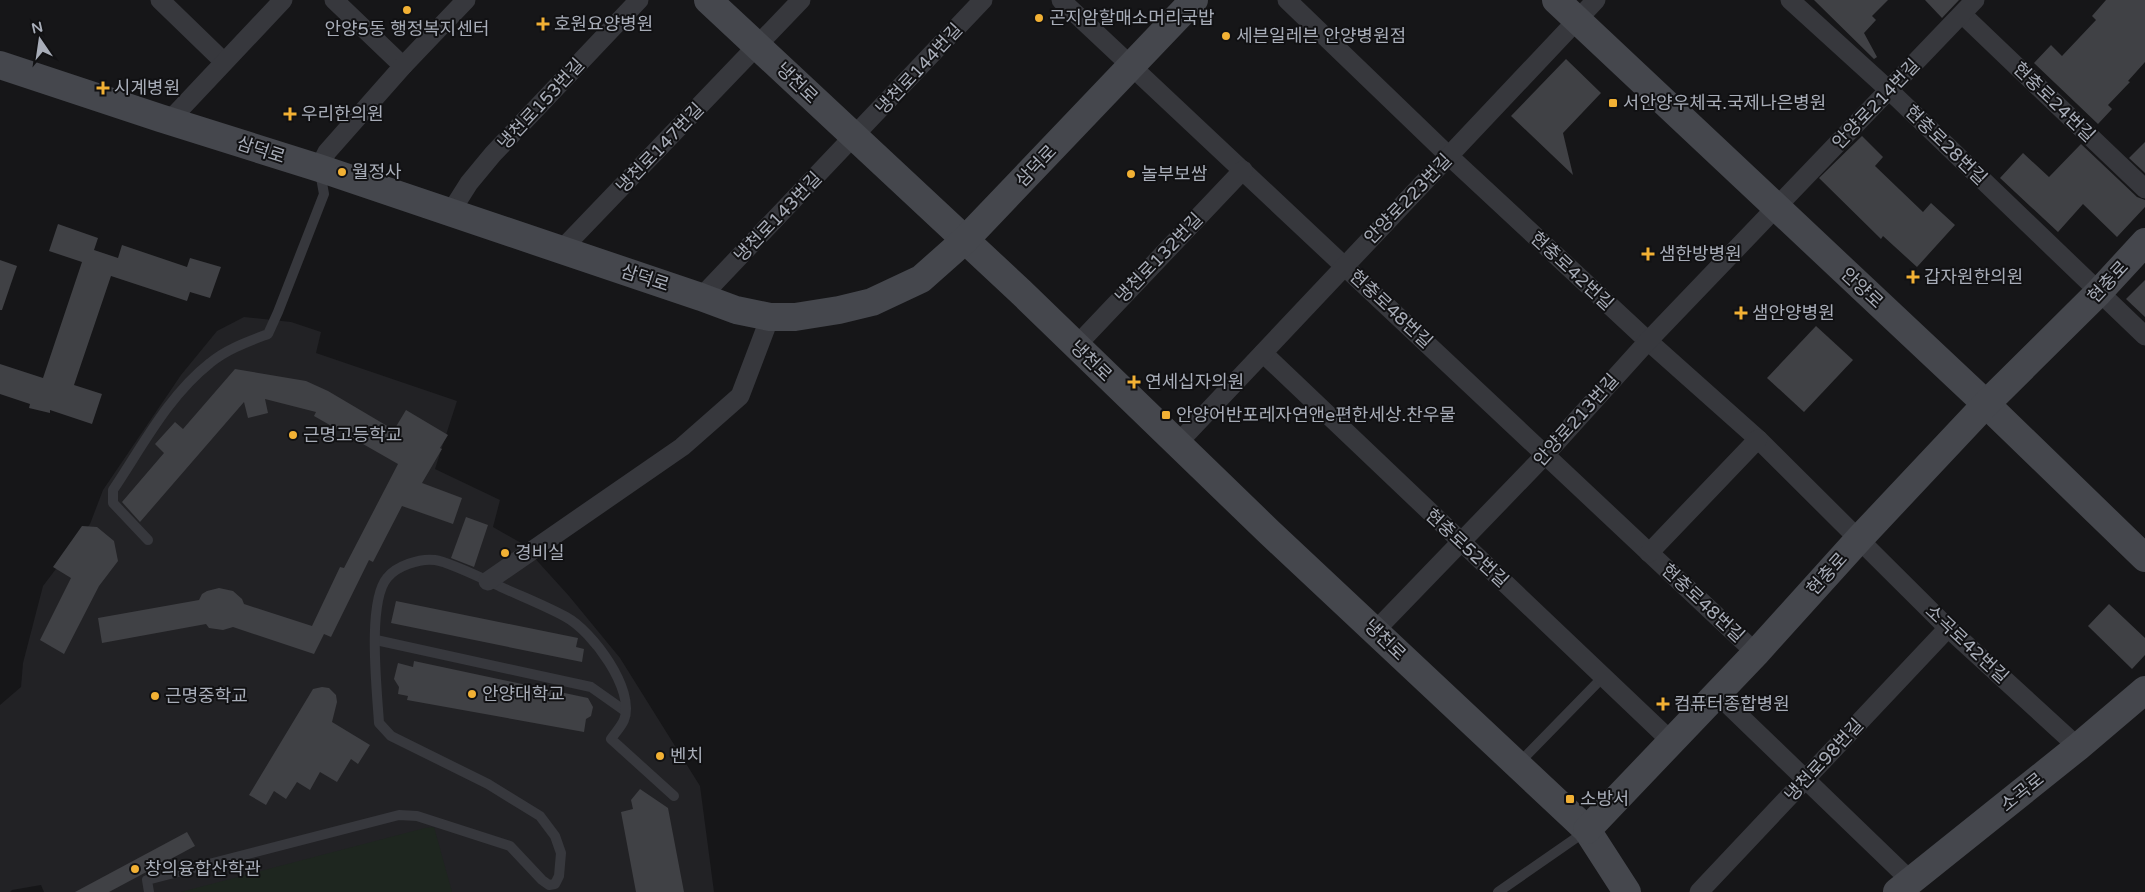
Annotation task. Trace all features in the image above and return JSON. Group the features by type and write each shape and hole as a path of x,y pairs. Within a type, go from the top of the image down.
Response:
{"street":[{"path":"160,0 224,62"},
{"path":"169,121 283,0"},
{"path":"334,0 403,66"},
{"path":"320,168 327,152 403,66 466,0"},
{"name":"냉천로153번길","path":"450,213 469,183 493,154 639,0"},
{"name":"냉천로","path":"708,0 965,240 1177,444 1587,830 1627,892"},
{"name":"냉천로147번길","path":"562,250 801,0"},
{"name":"냉천로144번길","path":"854,138 983,0"},
{"name":"현충로48번길","path":"1061,0 1131,68 1243,170 1756,653"},
{"name":"삼덕로","path":"0,65 169,121 320,168 702,296 736,310 770,317 795,317 839,310 872,302 921,279 965,240 1194,0"},
{"name":"현충로42번길","path":"1287,0 1448,156 1648,341 1758,439 1859,539"},
{"name":"안양로","path":"1556,0 1986,404 2145,558"},
{"path":"1577,20 1596,0"},
{"name":"현충로28번길","path":"1790,0 1890,91 2098,293 2145,336"},
{"name":"안양로214번길","path":"1776,207 1890,91 1975,0"},
{"name":"현충로24번길","path":"1962,14 2145,189"},
{"name":"안양로223번길","path":"1177,444 1577,20"},
{"name":"냉천로143번길","path":"702,296 854,138"},
{"name":"냉천로132번길","path":"1076,346 1243,170"},
{"name":"안양로213번길","path":"1375,631 1546,455 1648,341 1776,207"},
{"name":"현충로","path":"1587,830 1756,653 1859,539 1986,404 2098,293 2145,242"},
{"path":"488,581 682,447 740,396 770,317"},
{"name":"현충로52번길","path":"1263,353 1672,742"},
{"name":"현충로48번길","path":"1649,553 1758,439"},
{"name":"소곡로42번길","path":"1859,539 1948,628 2078,747"},
{"name":"냉천로98번길","path":"1699,892 1948,628"},
{"name":"소곡로","path":"1904,886 2078,747 2145,690"},
{"path":"1717,694 1806,779 1904,886"}],"lane":[{"path":"148,540 113,503 113,490 177,395 209,363 234,347 268,334 324,194 320,168"},
{"path":"149,892 147,880 399,815 417,816 510,846 542,880 549,885 555,884 559,876 561,853 555,836 540,816 488,784 391,736 379,723 376,603 387,577 406,565 420,560 437,560 488,581 568,618 589,634 618,677 625,700 625,719 612,739 674,796"},
{"path":"376,640 591,687 624,711"},
{"path":"1517,765 1603,677"},
{"name":"현충로","path":"1498,892 1587,830"}],"shaded area":[{"path":"244,317 291,322 321,332 316,353 457,401 435,469 500,500 493,527 521,543 569,596 620,658 700,786 714,892 44,892 41,885 12,890 10,892 0,892 0,705 21,687 23,663 43,586 90,524 103,490 181,375 217,331"},
{"path":"434,827 452,892 181,892 425,828"}],"building":[{"path":"1814,0 1888,0 1872,16 1876,20 1864,33 1877,57 1874,59"},
{"path":"1925,0 1959,0 1942,18"},
{"path":"2106,0 2145,0 2145,62 2128,81 2130,82 2108,105 2112,109 2098,124 2034,63 2051,45 2062,56 2096,20 2092,16"},
{"path":"1566,59 1601,93 1563,133 1573,175 1511,116"},
{"path":"1862,136 1883,157 1875,166 1923,212 1931,203 1955,225 1917,267 1883,236 1881,239 1819,178"},
{"path":"2145,142 2145,173 2129,158"},
{"path":"2081,144 2137,197 2145,200 2145,207 2117,237 2083,204 2058,232 2000,178 2023,153 2049,177"},
{"path":"58,224 98,238 94,250 118,258 122,245 187,267 190,258 221,267 210,298 190,292 187,301 111,276 74,385 102,394 92,424 50,410 50,413 29,408 30,404 0,394 0,364 43,378 82,262 49,251"},
{"path":"0,260 17,266 2,310 0,310"},
{"path":"2145,280 2145,317 2126,299"},
{"path":"1816,326 1853,360 1804,412 1767,378"},
{"path":"235,369 306,381 328,391 394,430 406,410 448,435 422,483 462,498 453,524 402,506 373,562 369,560 331,637 324,634 314,654 233,627 223,630 209,628 206,624 102,643 98,618 199,600 202,594 207,591 219,588 233,591 242,599 244,604 312,626 340,567 344,568 398,464 314,416 316,412 265,399 268,413 248,418 244,402 140,522 122,502 164,453 155,444 175,422 183,429"},
{"path":"466,517 488,525 474,567 451,558"},
{"path":"82,526 97,527 114,541 118,561 99,586 64,654 40,640 71,578 53,567"},
{"path":"396,601 578,638 576,647 584,649 582,662 391,623"},
{"path":"2109,604 2145,638 2145,655 2132,669 2088,626"},
{"path":"414,661 588,698 593,707 591,716 586,719 584,732 407,700 408,696 398,694 399,687 394,679 398,663 413,667"},
{"path":"329,688 336,695 337,702 332,722 370,745 358,764 351,759 337,782 320,772 310,790 297,782 286,799 274,791 266,805 249,795 313,689"},
{"path":"640,789 668,808 684,892 636,892 621,812 633,809 631,800"},
{"name":"창의융합산학관","path":"187,832 195,846 109,892 75,892"}],"place":[{"name":"안양5동 행정복지센터","path":"407,10"},
{"name":"곤지암할매소머리국밥","path":"1039,18"},
{"name":"호원요양병원","path":"543,24"},
{"name":"세븐일레븐 안양병원점","path":"1226,36"},
{"name":"시계병원","path":"103,88"},
{"name":"서안양우체국.국제나은병원","path":"1613,103"},
{"name":"우리한의원","path":"290,114"},
{"name":"월정사","path":"342,172"},
{"name":"놀부보쌈","path":"1131,174"},
{"name":"샘한방병원","path":"1648,254"},
{"name":"갑자원한의원","path":"1913,277"},
{"name":"샘안양병원","path":"1741,313"},
{"name":"연세십자의원","path":"1134,382"},
{"name":"안양어반포레자연앤e편한세상.찬우물","path":"1166,415"},
{"name":"근명고등학교","path":"293,435"},
{"name":"경비실","path":"505,553"},
{"name":"안양대학교","path":"472,694"},
{"name":"근명중학교","path":"155,696"},
{"name":"컴퓨터종합병원","path":"1663,704"},
{"name":"벤치","path":"660,756"},
{"name":"소방서","path":"1570,799"},
{"name":"창의융합산학관","path":"135,869"}]}
